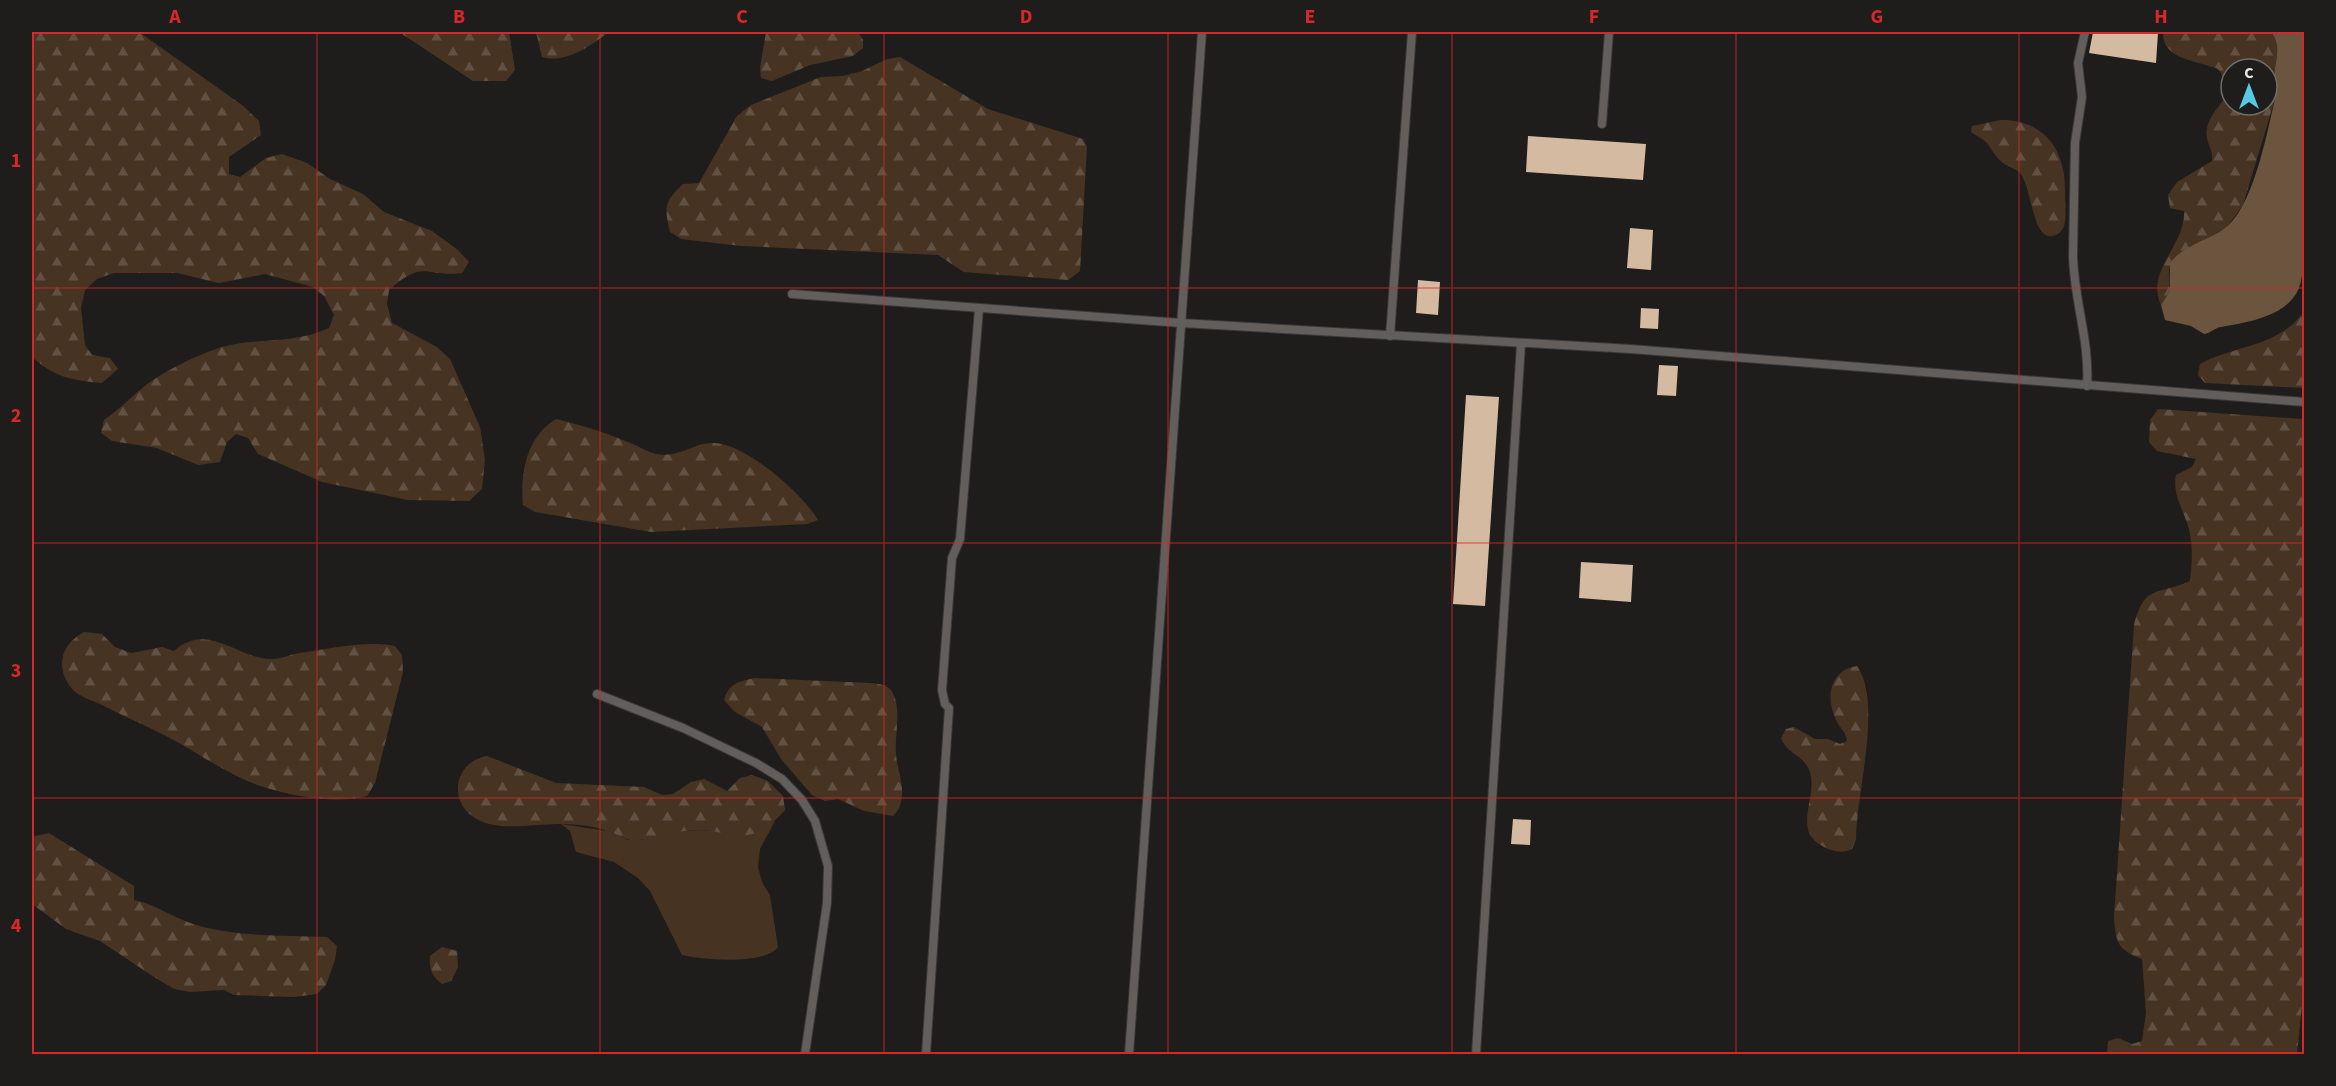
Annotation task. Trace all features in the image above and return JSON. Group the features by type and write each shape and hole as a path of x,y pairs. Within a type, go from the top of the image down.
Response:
{"lane":[{"path":"1129,1054 1202,32"},
{"path":"1390,336 1412,32"},
{"path":"1602,124 1609,32"},
{"path":"2085,32 2079,63 2082,97 2075,143 2073,275 2087,351 2087,386"},
{"path":"792,294 1181,323 1631,349 2304,402"},
{"path":"926,1054 949,708 943,698 943,679 952,558 960,539 979,309"},
{"path":"1476,1054 1521,344"},
{"path":"597,694 682,728 756,763 782,779 802,800 815,821 828,866 827,903 805,1054"}],"green space":[{"path":"32,32 139,32 242,105 259,121 261,135 229,157 229,174 240,177 266,158 282,154 307,163 330,179 363,194 384,212 432,231 458,250 469,262 462,273 418,272 401,280 389,290 387,304 392,323 437,347 450,359 480,427 485,460 482,489 469,501 408,500 322,482 258,454 248,438 236,434 227,442 220,462 198,465 157,448 112,441 101,433 104,420 146,385 180,364 230,345 314,334 329,328 334,315 324,296 313,287 265,274 219,283 177,273 114,273 97,279 85,290 81,308 85,345 92,355 110,358 118,369 102,383 81,381 57,374 32,357"},
{"path":"399,32 509,32 515,70 506,81 473,81"},
{"path":"536,32 609,32 569,56 551,59 542,57"},
{"path":"766,32 858,32 863,40 863,48 853,56 810,65 772,81 761,78 760,68"},
{"path":"2163,32 2271,32 2277,43 2276,57 2219,57 2219,71 2183,58 2168,49 2164,42"},
{"path":"900,57 988,109 1083,139 1087,147 1080,271 1068,280 964,272 938,255 741,246 681,239 670,232 666,211 672,196 683,184 699,183 737,116 751,105 821,77 843,76 862,71 887,59"},
{"path":"2219,106 2219,117 2270,117 2243,205 2227,227 2174,258 2169,269 2170,291 2161,305 2157,292 2158,280 2179,235 2184,211 2170,208 2168,195 2177,182 2212,161 2206,133"},
{"path":"2001,120 2031,126 2051,142 2058,153 2065,180 2066,213 2064,225 2058,234 2046,235 2040,230 2024,179 2016,169 2003,163 1986,142 1971,132 1972,126"},
{"path":"2304,311 2304,388 2205,383 2198,375 2200,364 2270,339 2294,323"},
{"path":"2158,409 2304,419 2304,986 2297,1054 2107,1054 2108,1041 2118,1038 2132,1044 2142,1041 2146,1013 2142,959 2127,952 2119,944 2114,917 2134,625 2138,612 2148,597 2190,581 2192,548 2175,482 2176,475 2192,467 2196,459 2157,451 2149,442 2150,420"},
{"path":"556,419 606,434 656,454 672,454 713,443 726,445 756,460 771,471 800,497 818,520 807,524 651,532 535,512 523,505 524,468 538,435"},
{"path":"84,632 102,634 115,647 131,653 162,647 174,651 187,642 199,639 211,640 260,658 273,659 348,646 384,644 395,646 402,655 403,672 375,783 367,796 343,799 304,797 267,788 217,766 170,738 83,697 69,685 62,669 62,662 66,648"},
{"path":"1857,666 1864,682 1868,702 1866,749 1856,840 1852,849 1839,852 1826,848 1815,841 1809,833 1807,814 1812,782 1810,772 1804,762 1783,743 1781,738 1786,729 1794,727 1815,739 1828,739 1840,744 1847,741 1833,711 1832,686 1841,673"},
{"path":"754,678 870,683 889,688 897,705 896,754 902,790 900,806 893,816 864,811 838,799 825,801 812,795 781,759 762,727 735,712 724,700 735,684"},
{"path":"487,756 556,783 644,787 662,795 673,794 691,782 704,779 727,791 740,778 752,775 768,781 783,796 785,810 761,831 750,835 698,830 631,840 604,830 579,825 495,825 484,823 466,811 458,792 458,783 468,765 476,759"},
{"path":"775,821 760,849 758,868 763,884 770,895 778,947 761,957 733,960 682,955 650,891 638,878 614,862 576,852 570,831 561,824 608,831 628,840 642,840 664,833 698,830 756,833"},
{"path":"49,833 134,886 134,900 151,905 185,921 218,930 249,934 327,937 337,946 335,960 326,985 317,994 294,997 234,995 224,990 190,992 174,989 100,941 66,929 32,904 32,839 35,836"},
{"path":"442,947 457,951 458,967 451,981 442,984 432,972 430,956"}],"shaded area":[{"path":"2271,32 2304,32 2304,264 2301,282 2293,298 2276,312 2204,334 2191,326 2165,320 2161,305 2170,291 2170,263 2189,247 2225,228 2244,204 2257,169 2271,117 2279,117 2279,57 2276,57 2275,38"}],"building":[{"path":"2093,32 2158,33 2156,63 2089,53"},
{"path":"1528,136 1646,144 1643,180 1526,172"},
{"path":"1630,228 1653,230 1651,270 1627,268"},
{"path":"1418,280 1440,282 1438,315 1416,313"},
{"path":"1641,308 1659,309 1658,329 1640,328"},
{"path":"1659,365 1678,366 1676,396 1657,395"},
{"path":"1466,395 1499,397 1485,606 1453,604"},
{"path":"1581,562 1633,565 1631,602 1579,598"},
{"path":"1513,819 1531,820 1530,845 1511,844"}]}
